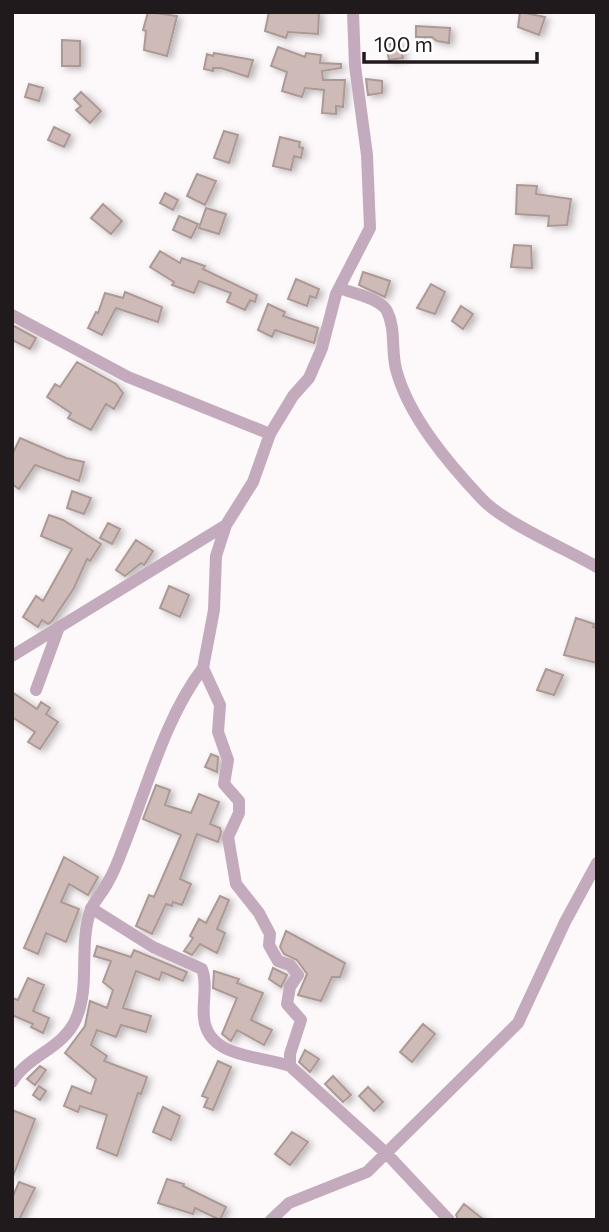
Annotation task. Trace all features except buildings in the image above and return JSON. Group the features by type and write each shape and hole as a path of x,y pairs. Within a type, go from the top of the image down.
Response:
{"street":[{"path":"12,1082 38,1057 64,1040 76,1019 84,991 82,957 91,908 108,882 165,741 192,682 202,668 214,610 216,556 226,525 253,482 270,434 293,396 309,378 322,348 339,288 370,228 367,155 355,66 353,12"},
{"path":"339,288 377,302 386,309 394,337 397,371 411,403 431,435 484,501 597,567"},
{"path":"12,315 128,377 270,434"},
{"path":"12,656 226,525"},
{"path":"36,690 59,627"},
{"path":"202,668 220,705 218,732 228,760 224,784 239,801 239,813 228,837 236,884 259,913 270,934 269,945 278,961 290,965 298,975 290,987 287,1004 301,1020 290,1054 290,1066"},
{"path":"271,1220 289,1203 367,1172 518,1023 597,863"},
{"path":"91,908 153,947 195,963 202,969 205,1023 208,1033 219,1045 233,1053 290,1066 387,1153 449,1220"}]}
